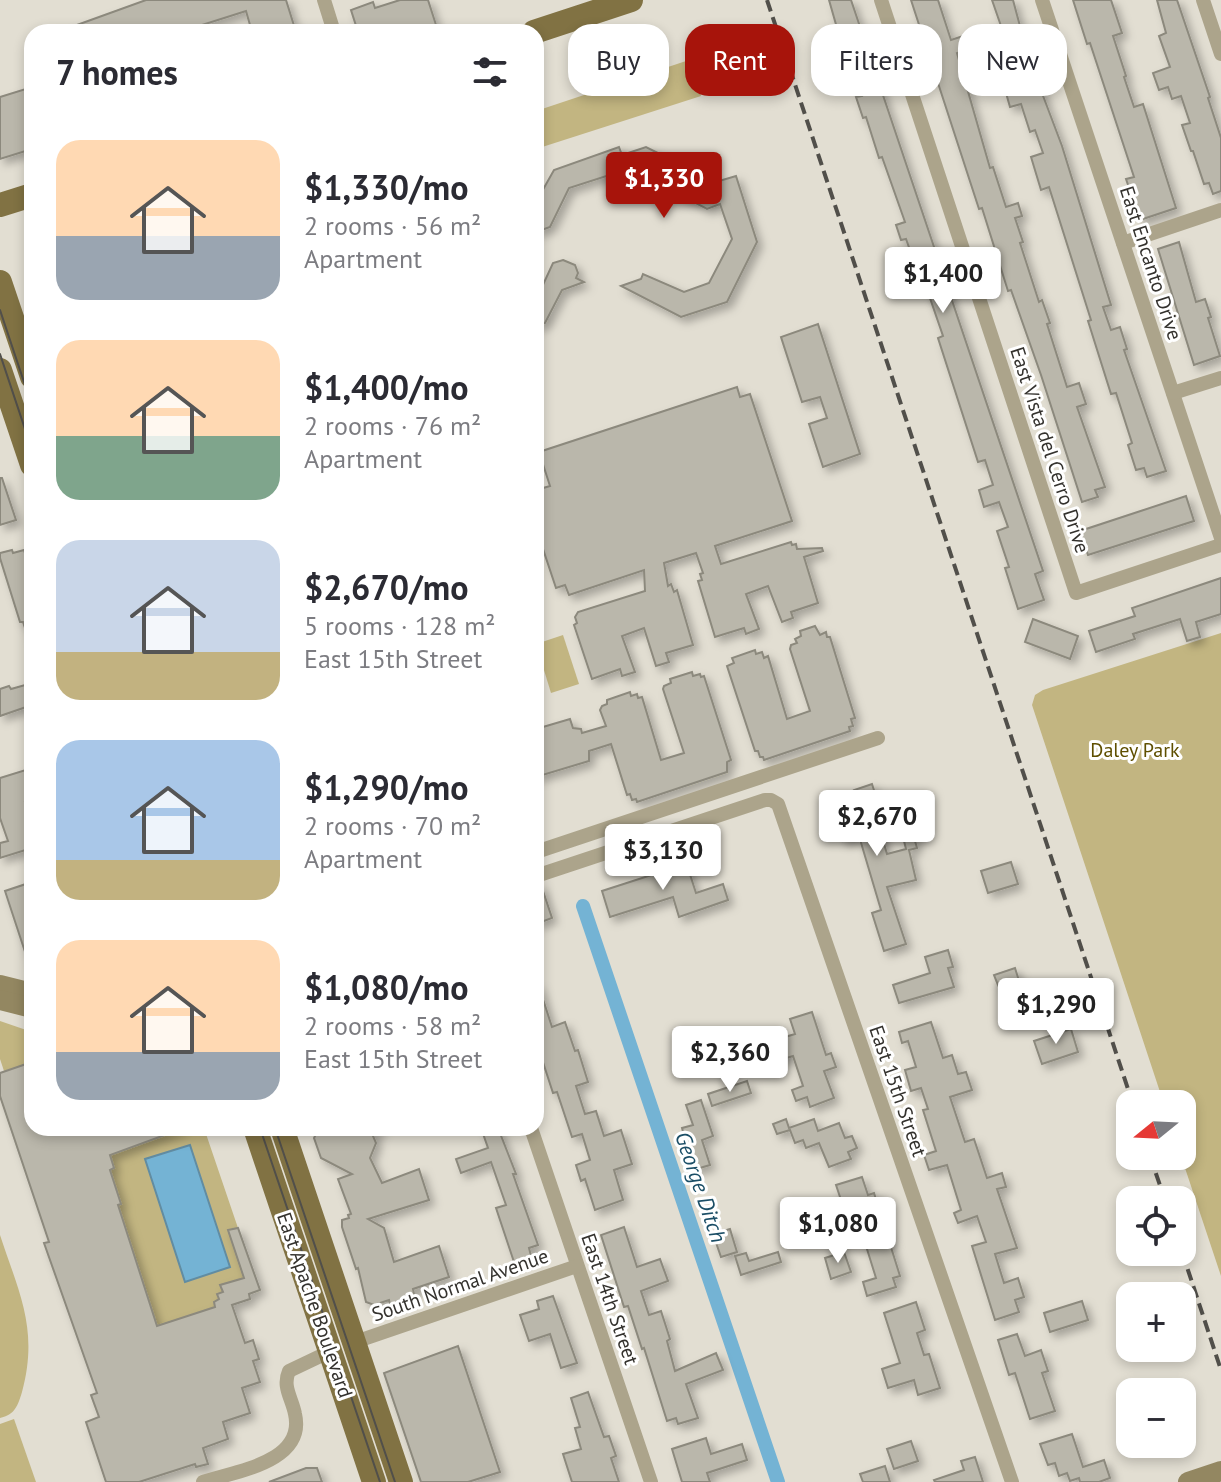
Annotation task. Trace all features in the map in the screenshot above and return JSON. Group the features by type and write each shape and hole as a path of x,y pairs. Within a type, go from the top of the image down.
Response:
{"main road":[{"path":"544,29 631,0"},
{"path":"0,205 24,198"},
{"path":"0,282 24,353"},
{"path":"0,370 24,441"},
{"name":"East Apache Boulevard","path":"258,1136 374,1482"},
{"name":"East Apache Boulevard","path":"285,1136 401,1482"},
{"path":"296,1250 315,1270 334,1322 355,1342"},
{"path":"331,1351 343,1358 348,1368 390,1482"}],"street":[{"path":"324,0 332,24"},
{"name":"East Vista del Cerro Drive","path":"881,0 1076,593 1221,545"},
{"name":"East Encanto Drive","path":"1042,0 1221,538"},
{"path":"1203,0 1221,54"},
{"path":"1123,243 1221,210"},
{"path":"1173,393 1221,378"},
{"path":"544,849 878,738"},
{"name":"East 15th Street","path":"544,873 765,800 778,804 1012,1482"},
{"path":"0,985 24,991"},
{"path":"0,1000 24,1006"},
{"name":"East 14th Street","path":"534,1136 651,1482"},
{"name":"South Normal Avenue","path":"355,1342 577,1266"},
{"path":"203,1482 268,1460 286,1450 294,1440 296,1425 296,1415 286,1386 289,1371 331,1351"},
{"path":"1188,1482 1221,1471"}],"green space":[{"path":"685,61 685,96 701,96 544,146 544,108 581,96 669,96 669,67"},
{"name":"Daley Park","path":"1221,633 1221,1276 1196,1201 1196,1186 1191,1186 1186,1170 1196,1170 1196,1090 1159,1090 1032,705 1035,695"},
{"path":"563,635 579,684 551,693 544,670 544,641"},
{"path":"0,1021 24,1029 24,1065 4,1071 0,1059"},
{"path":"163,1136 207,1136 238,1228 228,1231 244,1278 221,1285 223,1292 217,1294 219,1299 214,1302 215,1307 157,1326 118,1205 121,1204 110,1170 110,1155"},
{"path":"0,1235 20,1294 28,1330 28,1349 27,1370 19,1401 12,1412 0,1418"},
{"path":"14,1419 36,1482 0,1482 0,1424"}],"water":[{"path":"190,1145 230,1267 185,1282 145,1159"}],"building":[{"path":"146,0 286,0 294,24 250,24 246,11 205,24 80,24"},
{"path":"400,0 428,0 436,24 355,24 351,10 373,2 375,8"},
{"path":"829,0 851,0 859,24 836,24"},
{"path":"911,0 938,0 951,40 958,38 958,96 969,96 990,168 993,167 1006,207 1018,203 1022,216 1015,218 1023,242 1020,243 1039,302 1042,300 1050,323 1047,324 1067,387 1079,383 1086,404 1077,407 1105,487 1095,490 1098,497 1082,502 1041,375 1011,290 1008,291 982,208 979,209 942,95 942,24 919,24"},
{"path":"992,0 1013,0 1019,24 1000,24"},
{"path":"1073,0 1111,0 1122,33 1113,36 1124,77 1134,107 1143,104 1176,208 1140,220 1126,179 1134,177"},
{"path":"1157,0 1177,0 1210,97 1221,138 1221,191 1213,194 1209,183 1204,184 1182,125 1190,123 1181,96 1172,99 1168,87 1159,90 1153,73 1170,67 1159,36 1166,33"},
{"path":"24,90 24,152 0,159 0,97"},
{"path":"883,96 1043,571 1035,574 1044,600 1018,609 997,531 1008,527 999,502 984,507 979,490 993,485 985,460 978,462 938,338 943,336 922,275 919,276 906,239 901,240 896,225 905,222 856,97"},
{"path":"1007,96 1043,96 1062,146 1111,305 1103,307 1111,330 1120,327 1127,349 1124,350 1166,471 1147,477 1144,468 1136,470 1128,445 1132,443 1116,393 1111,394 1049,187 1041,190 1031,157 1043,153 1035,130 1030,132 1021,104 1010,107"},
{"path":"619,147 622,155 646,147 660,154 663,163 709,184 736,176 757,242 727,302 681,317 621,286 641,279 643,274 684,292 709,283 732,239 720,204 707,209 656,182 642,187 628,180 625,170 569,188 550,227 544,229 544,188 554,170"},
{"path":"1179,242 1196,302 1205,299 1220,356 1194,365 1158,249"},
{"path":"563,260 575,265 576,278 584,282 562,290 544,323 544,283 553,263"},
{"path":"818,324 860,454 823,467 809,424 827,418 820,397 802,402 781,337"},
{"path":"737,387 740,397 750,394 792,521 715,546 721,564 791,542 792,545 796,544 797,549 822,548 823,551 804,557 818,603 791,612 793,618 782,622 768,586 746,594 759,629 746,634 744,628 715,637 698,581 702,580 700,574 703,573 696,553 664,563 668,586 671,584 674,592 677,590 693,645 666,653 669,662 656,666 644,628 622,636 635,672 622,676 620,669 592,679 574,625 577,623 575,617 578,612 645,591 644,570 569,595 565,585 556,588 544,552 544,488 550,486 544,467 544,450"},
{"path":"0,478 16,520 0,525"},
{"path":"1186,496 1194,521 1088,555 1080,531"},
{"path":"24,550 24,625 20,622 0,553"},
{"path":"1221,578 1221,614 1196,622 1200,637 1187,641 1180,619 1133,634 1135,639 1096,652 1089,631 1135,616 1132,608"},
{"path":"1033,619 1078,636 1070,659 1025,642"},
{"path":"815,626 820,635 826,632 830,637 855,718 851,719 853,726 849,727 850,731 764,760 755,751 727,666 734,663 732,658 755,650 756,654 762,652 764,658 768,656 787,719 810,711 790,649 797,643 795,639 801,636 800,631"},
{"path":"692,672 693,676 704,676 731,760 727,762 727,772 637,802 636,799 632,800 630,794 627,795 611,744 589,751 589,761 544,775 544,727 570,719 573,728 581,729 582,733 606,726 600,710 602,706 607,704 607,700 630,692 631,696 637,694 638,698 642,697 661,760 684,753 663,689 671,683 670,679"},
{"path":"24,685 24,708 0,716 0,689 9,686 11,689"},
{"path":"24,770 24,850 0,858 0,843 8,841 0,818 0,778"},
{"path":"872,784 883,818 877,820 887,854 906,849 903,837 913,834 917,848 909,850 916,880 887,887 906,944 884,951 872,913 881,910 859,836 843,841 831,803 856,795 854,790"},
{"path":"685,859 696,893 723,884 728,900 679,917 673,897 610,917 602,891 664,871 662,867"},
{"path":"1011,862 1018,884 988,893 981,871"},
{"path":"24,885 24,949 5,891"},
{"path":"544,894 552,918 544,921"},
{"path":"948,950 953,967 948,968 954,987 899,1003 893,985 930,973 925,957"},
{"path":"1015,968 1020,984 1000,990 994,975"},
{"path":"544,1002 552,1027 565,1022 575,1051 578,1050 588,1082 576,1086 585,1114 596,1111 604,1136 621,1130 632,1164 614,1170 623,1200 595,1210 585,1179 581,1181 576,1165 590,1160 582,1134 572,1137 557,1092 553,1093 544,1065"},
{"path":"812,1012 826,1055 831,1053 836,1067 824,1071 834,1098 810,1107 807,1097 796,1101 792,1090 803,1086 793,1056 757,1067 751,1047 795,1034 790,1019"},
{"path":"931,1022 943,1058 952,1055 958,1074 966,1072 972,1090 950,1097 965,1142 974,1139 987,1178 1002,1173 1006,1187 997,1189 1017,1248 995,1254 1004,1283 1018,1278 1024,1297 1015,1300 1019,1312 995,1320 972,1246 986,1242 977,1216 958,1223 954,1213 961,1210 947,1165 929,1170 924,1155 936,1151 923,1110 928,1109 921,1088 911,1091 905,1070 916,1067 908,1041 902,1043 899,1032"},
{"path":"1071,1029 1078,1052 1042,1064 1034,1041"},
{"path":"24,1065 24,1136 162,1136 110,1155 114,1168 110,1170 121,1204 118,1205 157,1326 215,1307 214,1302 219,1299 217,1294 223,1292 220,1285 244,1278 228,1230 238,1228 260,1290 249,1294 250,1299 232,1305 245,1343 253,1340 259,1359 253,1361 260,1382 242,1388 250,1413 223,1422 228,1439 203,1448 208,1464 196,1467 195,1464 139,1482 106,1482 86,1422 99,1417 91,1395 97,1393 44,1243 49,1242 0,1096 0,1073"},
{"path":"747,1081 751,1093 712,1106 708,1094"},
{"path":"701,1100 713,1136 702,1140 710,1165 693,1170 682,1128 693,1125 686,1105"},
{"path":"786,1119 789,1128 814,1119 818,1131 839,1123 845,1138 852,1136 857,1148 848,1152 851,1159 829,1167 819,1143 806,1148 803,1140 795,1143 790,1130 777,1134 773,1124"},
{"path":"373,1136 376,1143 370,1158 382,1183 419,1169 429,1200 368,1219 384,1228 394,1262 439,1246 449,1277 413,1289 414,1294 410,1297 390,1304 389,1300 374,1305 366,1302 358,1268 342,1227 342,1220 351,1214 338,1179 352,1174 321,1158 314,1138"},
{"path":"484,1136 501,1136 538,1245 529,1248 531,1256 514,1262 496,1208 506,1205 491,1162 461,1173 456,1159 488,1148"},
{"path":"862,1177 868,1195 874,1193 900,1276 893,1278 896,1287 867,1296 863,1282 876,1278 862,1233 844,1239 839,1224 848,1221 836,1185"},
{"path":"624,1227 637,1267 660,1259 668,1281 641,1291 649,1315 661,1311 670,1339 667,1341 675,1371 716,1353 723,1370 686,1384 698,1418 678,1424 676,1418 667,1421 644,1348 628,1306 624,1307 601,1235"},
{"path":"730,1229 737,1252 721,1257 713,1234"},
{"path":"778,1252 781,1262 741,1275 735,1256 746,1253 749,1261"},
{"path":"844,1252 851,1272 831,1279 825,1258"},
{"path":"553,1296 577,1363 561,1368 550,1334 529,1341 520,1315 539,1309 537,1301"},
{"path":"1082,1301 1088,1320 1050,1332 1044,1313"},
{"path":"916,1302 925,1330 917,1333 924,1355 929,1354 940,1388 918,1395 914,1380 888,1388 882,1369 900,1363 884,1313"},
{"path":"1017,1334 1025,1356 1041,1350 1048,1371 1042,1373 1055,1411 1030,1419 1015,1373 1009,1375 998,1340"},
{"path":"458,1346 500,1472 468,1482 421,1482 384,1373"},
{"path":"588,1392 604,1437 609,1436 616,1456 611,1458 619,1482 572,1482 563,1454 581,1449 575,1428 580,1427 571,1398"},
{"path":"1072,1434 1083,1467 1104,1460 1110,1478 1099,1482 1080,1482 1079,1478 1070,1481 1067,1473 1059,1476 1055,1463 1048,1465 1040,1444"},
{"path":"706,1438 711,1454 742,1444 747,1460 707,1473 710,1482 682,1482 672,1449"},
{"path":"911,1441 918,1461 894,1469 887,1449"},
{"path":"975,1457 983,1482 935,1482 964,1470 961,1461"},
{"path":"885,1466 890,1482 863,1482 860,1474"},
{"path":"306,1468 317,1468 322,1482 269,1482"}],"waterway":[{"name":"George Ditch","path":"583,906 778,1482"}],"tram line":[{"path":"0,310 24,382"},
{"path":"0,354 24,426"},
{"path":"263,1136 380,1482"},
{"path":"278,1136 395,1482"}],"railway":[{"path":"767,0 1128,1090"},
{"path":"1155,1170 1160,1186"},
{"path":"1187,1266 1221,1370"}]}
